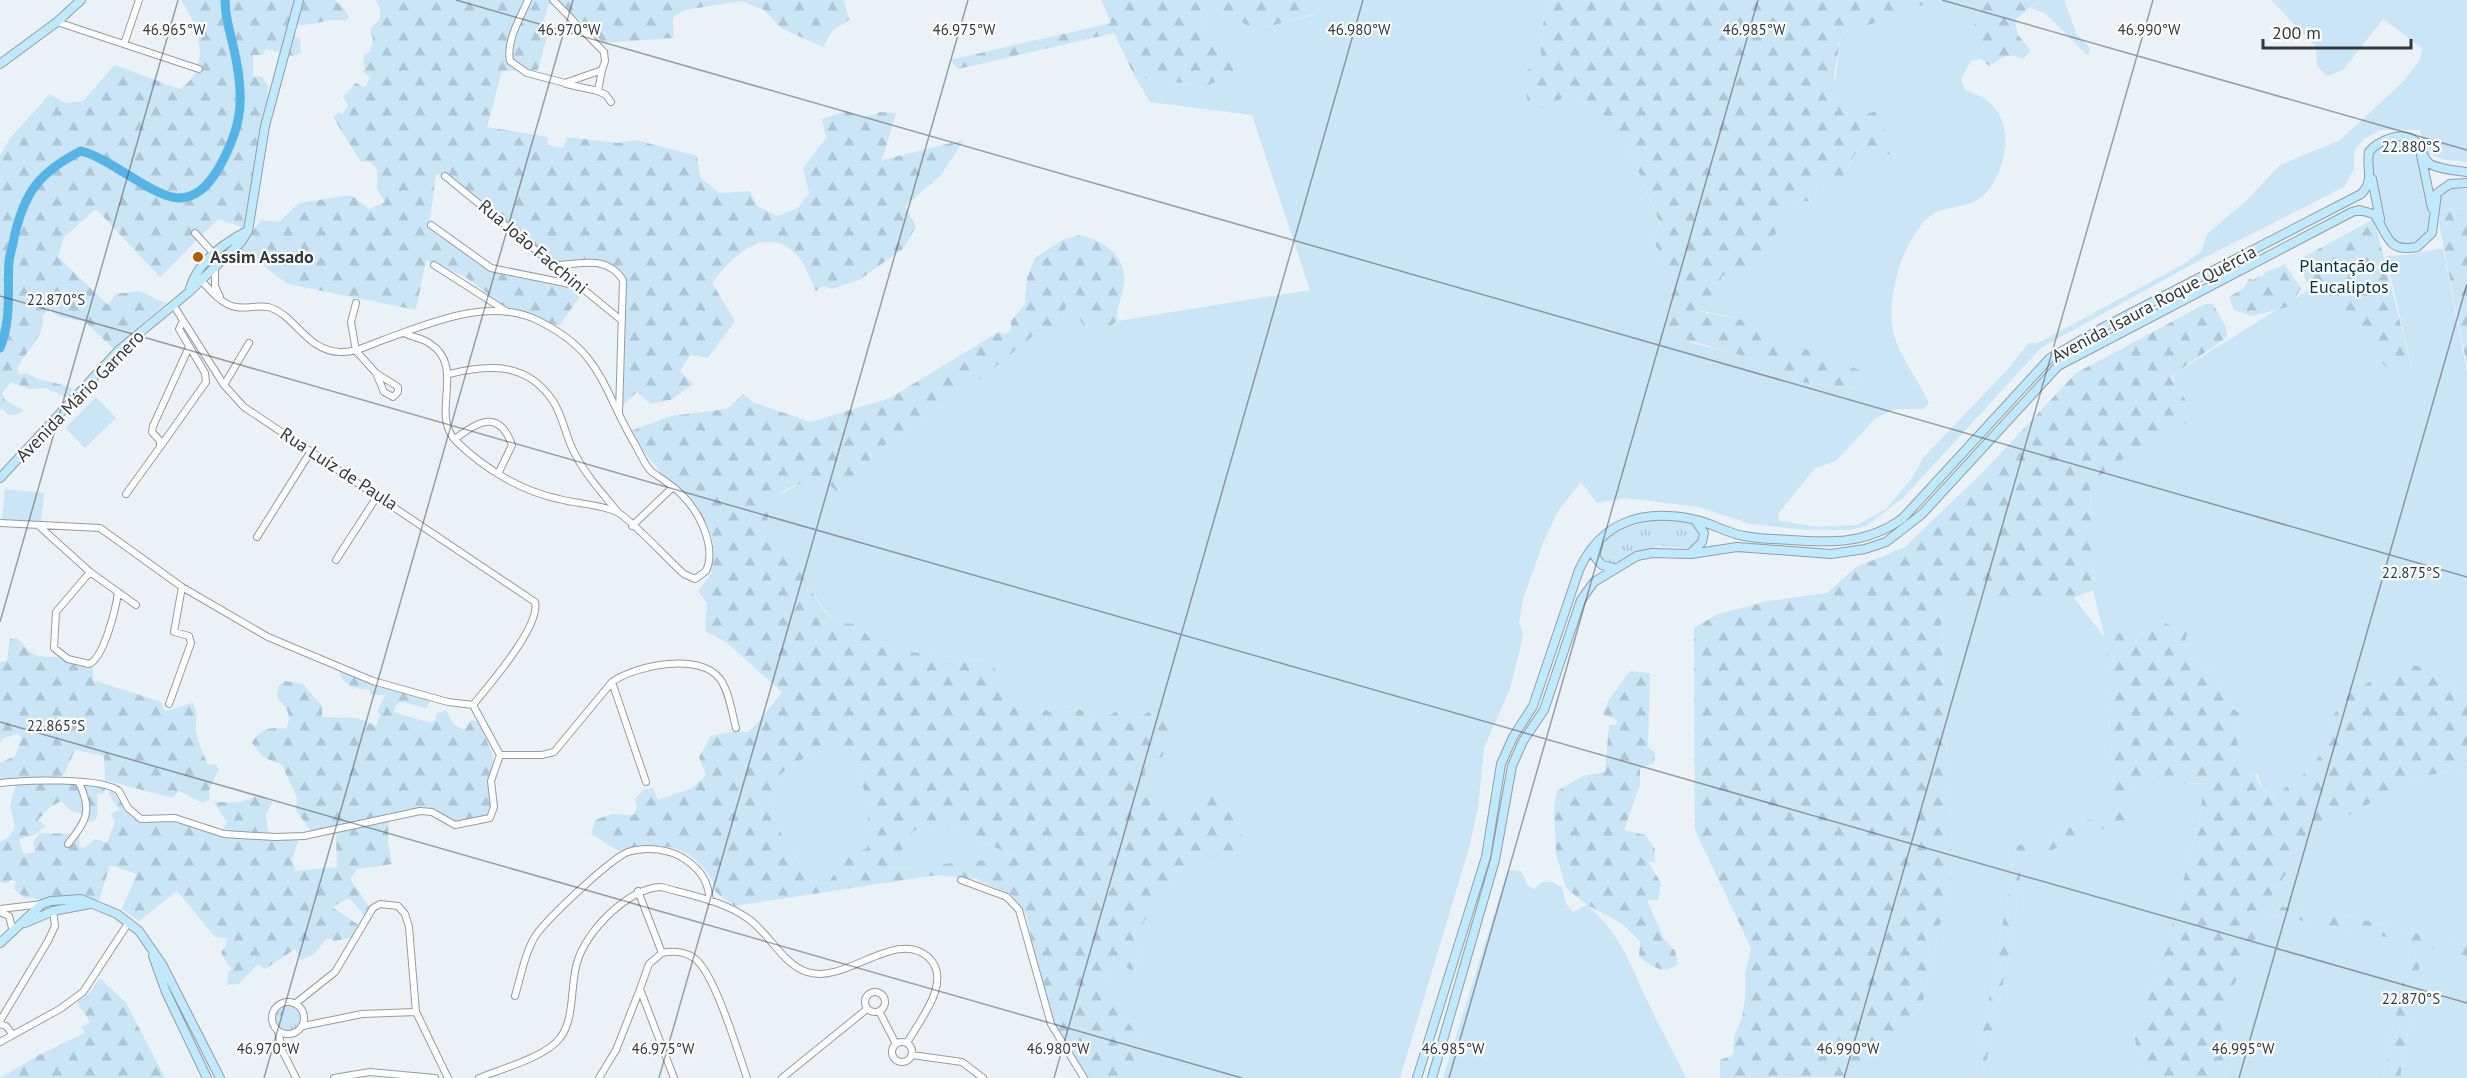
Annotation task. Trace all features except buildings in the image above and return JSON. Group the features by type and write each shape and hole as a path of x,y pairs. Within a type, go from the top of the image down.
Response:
{"main road":[{"path":"0,64 57,22 81,0"},
{"path":"249,231 265,126 299,0"},
{"path":"2434,217 2421,153 2416,142 2408,137 2380,142 2369,152 2380,222 2390,242 2408,248 2417,246 2428,238 2434,228 2435,200 2443,187 2467,183"},
{"path":"2421,153 2430,163 2439,167 2467,172"},
{"name":"Avenida Isaura Roque Quércia","path":"1417,1078 1486,857 1501,764 1513,737 1533,706 1579,570 1588,550 1602,535 1623,524 1649,517 1694,519 1745,537 1837,543 1865,537 1893,525 1928,491 2050,358 2177,289 2352,199 2367,188 2371,176"},
{"name":"Avenida Isaura Roque Quércia","path":"1432,1078 1496,860 1516,753 1544,710 1581,600 1594,582 1636,556 1691,554 1737,547 1831,554 1865,549 1886,542 1922,514 2058,366 2352,212 2367,211 2374,214 2380,222"},
{"name":"Avenida Mário Garnero","path":"0,478 119,351 189,292 214,254 249,231"},
{"name":"Avenida Mário Garnero","path":"199,277 241,243 249,231"},
{"path":"214,254 216,264"},
{"path":"1691,554 1702,542 1704,533 1694,519"},
{"path":"1602,535 1595,557 1602,565 1615,568"},
{"path":"0,943 42,904 51,901 77,899 117,914 143,935 175,985 220,1078"},
{"path":"49,913 51,901"},
{"path":"42,904 49,913"},
{"path":"17,929 49,913 90,904"},
{"path":"151,950 164,987 207,1078"}],"street":[{"path":"124,44 140,0"},
{"path":"528,0 511,39 508,52 510,62 527,73 606,95 611,102"},
{"path":"553,0 604,52 605,61 598,92"},
{"path":"57,22 199,69"},
{"path":"565,83 602,70"},
{"name":"Rua João Facchini","path":"445,176 621,320"},
{"path":"431,225 491,268 581,286"},
{"path":"195,233 214,254"},
{"path":"555,265 604,263 618,272 623,280 619,417"},
{"path":"216,264 215,285 222,300"},
{"path":"563,282 572,264"},
{"path":"434,266 492,300 506,311"},
{"path":"199,277 222,300 235,307 268,307 282,315 306,338 328,350 356,351 464,314 490,311 506,311 535,319 571,339 600,372 619,417 650,470 673,487 696,513 710,555 706,572 694,579 688,577 618,513 584,470 553,401 537,383 517,372 495,366 449,374"},
{"path":"490,311 492,300"},
{"path":"356,303 351,322 356,351 376,373"},
{"name":"Rua Luíz de Paula","path":"174,306 224,385 244,407 535,602 536,615 516,648 473,705"},
{"path":"126,494 206,382 205,373 179,329 183,321"},
{"path":"424,326 424,335 428,342"},
{"path":"404,333 428,342 439,351 449,374 444,413 454,439 498,474 549,497 618,513"},
{"path":"224,385 249,343"},
{"path":"160,447 160,441 153,433 153,426 189,347"},
{"path":"606,385 614,386 620,383"},
{"path":"454,439 480,422 492,421 501,425 512,445 498,474"},
{"path":"257,537 311,452"},
{"path":"632,526 673,487"},
{"path":"336,560 378,495"},
{"path":"0,523 100,528 182,587 268,637 373,681 448,702 473,705 500,755 491,781 494,807 490,818 455,825 432,812 420,811 304,836 232,835 179,819 141,819 134,815 115,788 31,779 0,783"},
{"path":"39,526 51,540 90,572 136,605"},
{"path":"47,527 51,540"},
{"path":"90,572 56,612 54,648 60,655 89,664 97,658 116,609 118,592"},
{"path":"170,704 191,642 189,636 174,632 182,587"},
{"path":"500,755 542,755 554,752 612,682 621,676 665,663 703,667 714,673 722,681 736,728"},
{"path":"612,682 646,782"},
{"path":"68,844 84,824 88,810 79,783"},
{"path":"515,996 530,948 546,922 607,866 629,852 647,849 680,855 705,877 710,901"},
{"path":"961,880 1007,897 1019,910 1051,1024 1084,1078"},
{"path":"479,1078 491,1075 553,1046 562,1036 567,1023 579,955 619,904 638,891 661,887 710,901 751,920 787,959 810,973 841,969 902,948 917,949 934,964 938,977 937,986 907,1043"},
{"path":"638,891 662,953"},
{"path":"0,910 12,906 42,904"},
{"path":"296,1078 282,1050 278,1031 272,1022 273,1011 285,1002 296,1003 335,972 373,908 380,904 391,904 398,906 405,914 409,927 416,1012 448,1078"},
{"path":"7,915 12,906"},
{"path":"0,910 7,915 17,929"},
{"path":"13,1035 0,1022 54,930 49,913"},
{"path":"0,1042 60,1009 83,992 129,922"},
{"path":"599,1078 616,1050 649,964 662,953 685,953 702,965 714,988 747,1078"},
{"path":"640,989 674,1078"},
{"path":"867,1009 865,1000 875,992 884,1000 879,1011"},
{"path":"296,1003 305,1015 303,1026"},
{"path":"632,1008 646,1008"},
{"path":"782,1078 867,1009 879,1011"},
{"path":"879,1011 896,1044"},
{"path":"278,1031 289,1034 303,1026 362,1014 416,1012"},
{"path":"896,1044 907,1043"},
{"path":"907,1043 912,1055"},
{"path":"896,1044 892,1053 895,1059 904,1061 912,1055 962,1062 983,1078"},
{"path":"334,1078 370,1072 435,1078"}],"green space":[{"path":"181,0 334,0 344,8 349,17 345,21 295,24 292,35 300,39 301,53 292,56 266,49 262,55 253,55 253,76 262,77 268,86 265,151 245,228 218,219 160,277 96,209 64,237 58,257 108,305 116,294 139,291 166,303 114,349 85,322 57,316 50,309 43,315 38,337 17,369 19,374 27,373 75,390 70,399 45,388 30,389 11,382 2,393 5,400 23,410 19,414 8,415 0,409 0,155 11,137 50,94 65,103 83,101 115,65 180,89 190,80 196,70 200,47 193,23"},
{"path":"376,0 844,0 849,20 833,30 823,47 781,28 764,10 741,1 685,10 673,17 673,38 603,43 580,19 549,4 544,18 548,32 538,70 502,71 487,127 548,137 547,145 563,148 567,137 617,143 636,140 697,156 700,177 719,193 750,191 757,206 777,216 798,208 809,193 803,168 826,138 822,119 845,111 864,118 880,112 896,113 882,160 964,140 941,175 905,206 916,226 904,248 859,280 832,289 823,286 816,291 802,261 784,245 773,242 750,247 729,263 712,283 735,321 708,358 690,355 680,371 693,384 673,399 651,404 637,392 622,406 623,281 600,264 584,262 555,265 445,176 436,174 429,227 491,272 581,287 581,295 559,326 507,308 464,276 426,260 416,310 288,284 240,249 261,220 279,222 299,203 351,195 369,209 385,202 377,189 377,170 369,161 361,162 333,117 338,113 343,114 348,105 343,97 356,83 365,87 370,77 363,72 365,66 363,63 364,55 370,52 373,39 370,29 380,19 380,8"},
{"path":"1101,0 1316,0 1314,14 1256,30 1215,8 1205,17 1203,27 1225,52 1238,72 1206,86 1135,77 1114,33 958,69 950,60 1111,23"},
{"path":"1316,0 1549,0 1540,38 1541,55 1524,75 1553,104 1572,92 1602,116 1627,144 1661,227 1647,233 1660,252 1659,267 1675,289 1660,312 1692,343 1737,354 1805,383 1859,388 1862,372 1807,351 1754,326 1721,315 1694,310 1717,291 1722,276 1731,272 1740,282 1779,228 1788,210 1804,201 1814,202 1817,184 1822,173 1832,185 1845,173 1859,147 1892,155 1849,128 1837,97 1826,97 1825,93 1836,77 1841,34 1856,25 1869,25 1928,3 1928,0 1983,0 1976,13 1983,17 1981,47 1976,60 1971,61 1961,79 1965,90 1989,102 2003,123 2005,147 2003,160 1993,183 1976,201 1939,211 1926,219 1902,258 1892,301 1895,338 1929,403 1924,409 1896,409 1876,418 1836,461 1815,468 1778,514 1779,521 1818,527 1857,525 1886,509 1912,478 1924,457 2006,371 2029,343 2038,343 2182,265 2201,252 2207,234 2246,201 2280,165 2340,140 2404,81 2419,61 2423,49 2383,19 2343,70 2327,76 2317,66 2316,47 2271,0 2467,0 2467,162 2446,160 2426,153 2420,130 2380,130 2364,139 2354,151 2354,169 2344,187 2198,261 2041,348 1903,498 1866,526 1849,530 1805,530 1751,524 1699,507 1625,498 1597,503 1581,482 1558,511 1543,543 1523,599 1519,622 1523,633 1510,689 1484,748 1478,808 1469,848 1400,1078 1141,1078 1141,1043 1119,1006 1104,991 1106,976 1104,959 1115,960 1132,971 1139,955 1139,928 1154,906 1175,885 1184,865 1198,854 1185,808 1175,806 1164,812 1150,807 1146,771 1151,759 1154,709 1124,726 1114,723 1110,715 1086,720 1081,709 1062,705 1050,712 1004,688 992,662 886,649 868,636 859,624 838,622 831,617 818,601 803,568 764,541 767,517 773,499 803,481 825,479 837,492 859,471 869,456 978,381 1041,328 1063,319 1067,302 1079,293 1086,307 1112,326 1117,321 1310,290 1252,115 1150,102 1135,77 1206,86 1225,52 1203,27 1205,17 1215,8 1256,30 1313,15"},
{"path":"1549,0 1697,0 1726,40 1736,37 1724,14 1715,10 1709,0 1928,0 1928,3 1869,25 1856,25 1841,34 1832,90 1825,94 1826,97 1837,97 1849,127 1855,115 1880,111 1892,155 1859,147 1842,178 1832,185 1822,174 1817,184 1814,202 1804,201 1788,210 1779,229 1740,283 1731,272 1722,276 1717,291 1694,310 1747,321 1789,343 1862,371 1859,388 1805,383 1737,354 1673,336 1663,327 1660,312 1675,289 1659,267 1660,252 1647,233 1661,226 1627,144 1602,116 1572,92 1553,104 1535,110 1528,103 1523,75 1541,55 1540,38"},
{"path":"1697,0 1709,0 1715,10 1724,14 1736,37 1725,40"},
{"path":"1983,0 2039,0 2015,20 2018,35 2031,51 2023,59 2013,56 2005,57 1989,66 1981,59 1976,60 1981,47 1973,30 1975,22 1983,21 1983,17 1976,13"},
{"path":"2039,0 2064,0 2077,35 2090,48 2088,56 2046,14 2031,8"},
{"path":"2405,139 2415,149 2431,223 2426,235 2411,244 2392,241 2373,181 2372,168 2374,150 2388,142"},
{"path":"2448,189 2467,189 2467,208 2439,209 2442,194"},
{"name":"Plantação de Eucaliptos","path":"2467,208 2467,366 2440,229 2439,209"},
{"name":"Plantação de Eucaliptos","path":"2374,219 2412,369 2392,373 2310,289 2298,260"},
{"path":"1078,235 1088,237 1106,246 1119,260 1124,278 1117,321 1112,325 1088,331 1080,320 1086,307 1079,304 1078,294 1067,302 1063,319 1055,328 1041,329 978,381 869,456 875,471 870,474 863,469 851,479 844,493 837,492 824,479 797,485 779,495 769,513 764,540 786,554 799,551 805,560 804,567 808,583 827,613 838,622 859,624 868,636 886,649 992,662 1004,688 1050,712 1062,705 1082,710 1086,720 1110,715 1122,708 1124,713 1115,723 1124,726 1154,709 1177,724 1162,757 1153,760 1145,770 1151,799 1150,806 1164,812 1175,806 1185,807 1193,795 1207,795 1230,803 1232,816 1241,826 1241,847 1223,860 1198,854 1184,865 1175,885 1154,906 1140,928 1139,955 1132,971 1115,960 1104,960 1106,976 1104,991 1119,1006 1141,1043 1141,1078 1088,1078 1055,1028 1039,974 1026,914 1012,895 976,879 937,875 735,906 716,892 712,880 702,866 682,851 671,847 647,846 621,852 591,834 595,820 612,814 634,815 637,807 635,799 643,790 653,788 658,800 692,788 706,775 699,757 711,736 736,731 747,732 756,725 782,692 726,642 705,631 707,603 698,591 712,573 710,570 713,543 710,532 699,514 667,480 628,432 671,416 727,409 743,394 753,402 810,422 890,398 999,332 1005,334 1011,331 1011,321 1025,304 1027,278 1035,258 1062,240","holes":["833,748 856,772 869,801 867,848 845,857 827,885 813,885 781,833 771,809 779,775 810,754","939,824 1018,857 890,869 913,831"]},
{"path":"2443,248 2467,372 2467,692 2445,683 2423,667 2330,722 2324,750 2306,772 2275,797 2262,788 2258,775 2239,759 2236,726 2240,714 2227,703 2208,667 2193,662 2184,646 2187,634 2195,636 2171,627 2159,627 2136,637 2121,633 2106,639 2113,811 2017,846 1976,1068 1982,1078 1842,1078 1848,1077 1922,1006 1952,873 1940,596 2074,598 2105,638 2093,590 2090,483 2175,386 2174,374 2310,289 2392,372 2412,369 2386,256 2407,255"},
{"path":"2285,265 2301,288 2291,306 2252,316 2234,310 2229,297 2243,289 2249,279 2254,280 2259,275 2262,277 2266,272"},
{"path":"2205,304 2213,304 2226,327 2227,337 2174,374 2172,379 2193,411 2190,421 2139,447 2090,483 2093,590 2074,598 1940,597 1952,873 1922,1006 1848,1077 1720,1078 1720,1060 1733,1055 1734,1037 1742,1018 1745,974 1751,948 1695,830 1694,628 1718,614 1769,601 1827,593 1856,567 1905,547 1983,472 2076,373"},
{"path":"96,397 116,418 85,448 65,428"},
{"path":"5,489 44,493 41,524 2,520"},
{"path":"1657,519 1693,521 1704,537 1691,548 1658,546 1609,565 1599,559 1598,549 1610,537 1624,529"},
{"path":"2151,621 2155,626 2165,623 2175,628 2182,624 2193,626 2195,636 2187,634 2184,646 2193,662 2208,667 2227,703 2240,714 2236,726 2239,759 2250,765 2262,788 2274,797 2306,772 2324,750 2330,722 2344,698 2371,681 2407,664 2423,667 2445,683 2467,692 2467,768 2407,779 2393,791 2311,836 2267,903 2303,911 2328,911 2467,946 2467,956 2423,946 2400,1078 2383,1078 2411,942 2262,913 2261,926 2220,1015 2227,1078 2142,1078 2134,1034 2168,940 2201,812 2202,794 2210,783 2155,784 2145,777 2130,782 2125,820 2022,862 2012,940 1983,1078 1976,1068 2017,846 2113,811 2106,639 2112,633 2121,633 2130,629 2131,634 2137,637 2143,634 2144,625"},
{"path":"17,638 35,655 67,657 87,662 93,667 93,680 161,702 165,711 193,703 196,712 197,736 202,751 208,765 216,764 219,769 209,790 209,800 203,803 179,791 172,798 105,780 104,756 75,750 63,776 0,779 0,763 15,756 22,738 18,734 3,738 0,743 0,663 7,660 10,639"},
{"path":"338,669 431,699 426,708 402,702 396,705 394,712 431,723 436,719 436,713 446,711 454,725 465,730 471,720 478,722 492,752 494,764 488,789 491,808 489,815 458,824 427,808 389,816 388,842 392,864 357,869 350,879 370,908 365,916 349,898 332,907 360,926 353,937 335,941 327,938 314,954 301,960 295,949 265,969 258,964 239,984 227,985 228,973 233,968 228,966 221,952 226,946 227,938 215,937 177,891 139,921 122,909 137,874 110,865 99,900 45,902 25,898 14,889 16,881 11,880 5,884 0,882 0,842 9,837 15,827 10,806 16,783 27,782 96,785 105,787 105,790 103,794 97,793 97,816 94,821 81,822 81,814 70,810 61,801 50,807 38,820 46,826 34,835 19,839 23,854 35,852 33,842 40,833 80,834 79,846 84,848 95,839 107,843 115,822 111,814 119,809 108,793 114,789 132,817 146,822 177,820 222,832 227,822 214,802 242,802 256,795 263,796 272,802 266,815 268,831 282,839 299,838 292,860 296,871 337,867 336,834 348,829 345,823 312,833 296,810 297,798 282,765 263,757 252,743 258,734 266,730 286,729 289,719 288,712 277,698 278,687 284,681 302,683 322,706 322,717 357,718 376,726 380,715 377,711 386,695 372,695 369,689 359,689 349,685 342,678"},
{"path":"1630,671 1650,673 1648,747 1655,752 1654,763 1640,768 1640,784 1624,830 1645,835 1655,849 1655,862 1648,862 1661,883 1658,900 1647,900 1664,939 1675,951 1678,964 1667,969 1658,968 1639,957 1640,941 1621,923 1587,905 1566,888 1556,854 1554,806 1557,791 1583,776 1605,772 1609,725 1616,725 1617,720 1603,714 1608,701"},
{"path":"833,748 856,772 869,801 867,848 845,857 827,885 813,885 781,833 771,809 779,775 810,754"},
{"path":"2467,768 2467,946 2328,911 2303,911 2267,903 2311,836 2393,791 2407,779"},
{"path":"2145,777 2189,784 2210,783 2202,794 2201,812 2168,940 2134,1034 2142,1078 1983,1078 2012,940 2022,862 2124,820 2130,782"},
{"path":"939,824 1020,858 889,869 913,831"},
{"path":"1508,870 1521,871 1528,886 1535,889 1542,882 1551,882 1562,887 1566,904 1573,912 1587,905 1607,926 1627,957 1686,1078 1443,1078"},
{"path":"2262,913 2411,942 2383,1078 2227,1078 2220,1015 2260,926"},
{"path":"2423,945 2467,956 2467,1078 2400,1078"},
{"path":"100,978 126,1003 165,1078 0,1078 37,1056 85,1033 81,1027 90,1022 77,1002 91,991"},
{"path":"288,1006 297,1010 301,1019 297,1028 288,1032 279,1028 275,1019 279,1010"}],"waterway":[{"path":"0,348 8,315 9,261 18,222 29,196 54,167 81,151 106,162 144,185 178,198 191,196 201,190 217,171 233,139 240,110 237,63 225,0"}],"place":[{"name":"Assim Assado","path":"198,257"}]}
